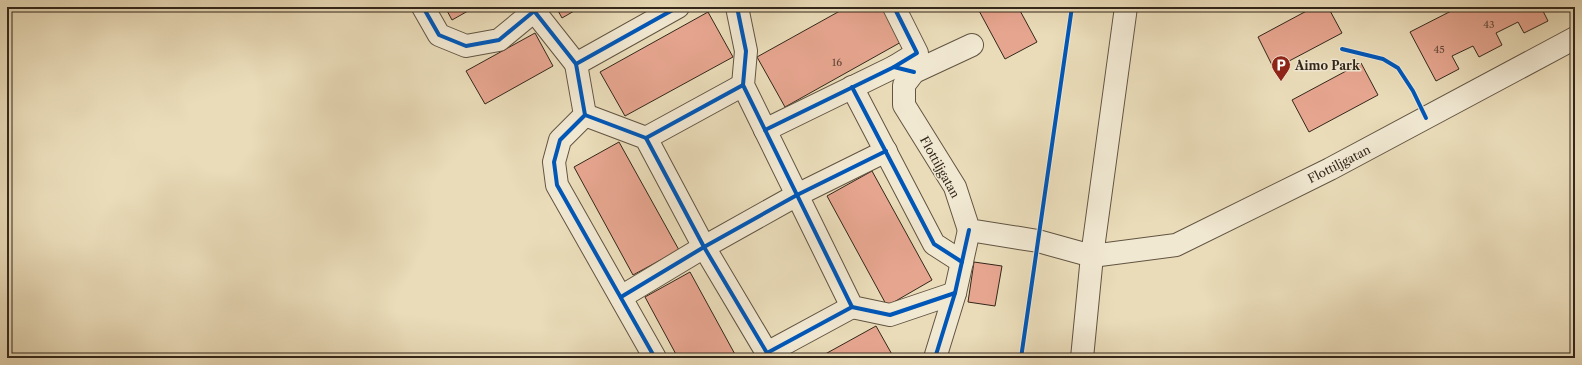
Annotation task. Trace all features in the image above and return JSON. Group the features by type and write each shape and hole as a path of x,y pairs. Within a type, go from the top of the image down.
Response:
{"street":[{"path":"423,7 439,35 466,46 499,40 532,9 576,64 585,115"},
{"path":"576,64 678,7"},
{"path":"737,7 746,51 743,85 852,307"},
{"path":"894,7 917,53 904,69"},
{"path":"1082,358 1092,256 1126,7"},
{"name":"Flottiljgatan","path":"904,69 904,105 955,187 969,230 1038,240 1092,256 1176,245 1330,169 1575,38"},
{"path":"765,130 852,87 972,45"},
{"path":"646,138 743,85"},
{"path":"852,87 934,244 962,262"},
{"path":"585,115 646,138 704,247 766,356 852,307 890,315 955,293"},
{"path":"585,115 560,140 554,162 557,185 655,358"},
{"path":"621,298 704,247 797,195 886,151"},
{"path":"935,358 955,293 969,230"}],"building":[{"path":"445,7 475,7 452,20"},
{"path":"556,7 581,7 562,18"},
{"path":"847,7 885,7 903,41 785,107 757,57"},
{"path":"977,7 1018,7 1037,42 1005,59"},
{"path":"1314,7 1328,7 1342,33 1274,69 1258,37"},
{"path":"1459,7 1546,7 1542,9 1548,21 1524,33 1518,22 1496,33 1502,45 1479,57 1473,46 1452,56 1459,69 1436,81 1410,32"},
{"path":"708,12 733,57 625,116 600,72"},
{"path":"535,33 553,66 485,104 466,71"},
{"path":"1361,63 1378,95 1309,132 1292,100"},
{"path":"619,142 679,250 633,275 574,167"},
{"path":"872,171 932,280 887,306 827,196"},
{"path":"974,262 1002,266 995,306 968,302"},
{"path":"690,272 737,358 678,358 645,297"},
{"path":"876,326 894,358 818,358"}],"cycle path":[{"path":"423,7 439,35 466,46 499,40 533,12"},
{"path":"531,7 576,64 678,7"},
{"path":"737,7 746,51 743,85 852,307 890,315 955,293"},
{"path":"894,7 917,53 894,67"},
{"path":"1021,358 1072,7"},
{"path":"1342,49 1383,59 1398,68 1413,91 1426,118"},
{"path":"576,64 585,115 560,140 554,162 557,185 655,358"},
{"path":"765,130 894,67 914,72"},
{"path":"646,138 743,85"},
{"path":"852,87 934,244 962,262"},
{"path":"585,115 646,138 704,247 767,353 766,358"},
{"path":"621,297 704,247 797,195 886,151"},
{"path":"935,358 955,293 969,230"},
{"path":"767,353 852,307"}],"place":[{"name":"Aimo Park","path":"1281,82"}]}
